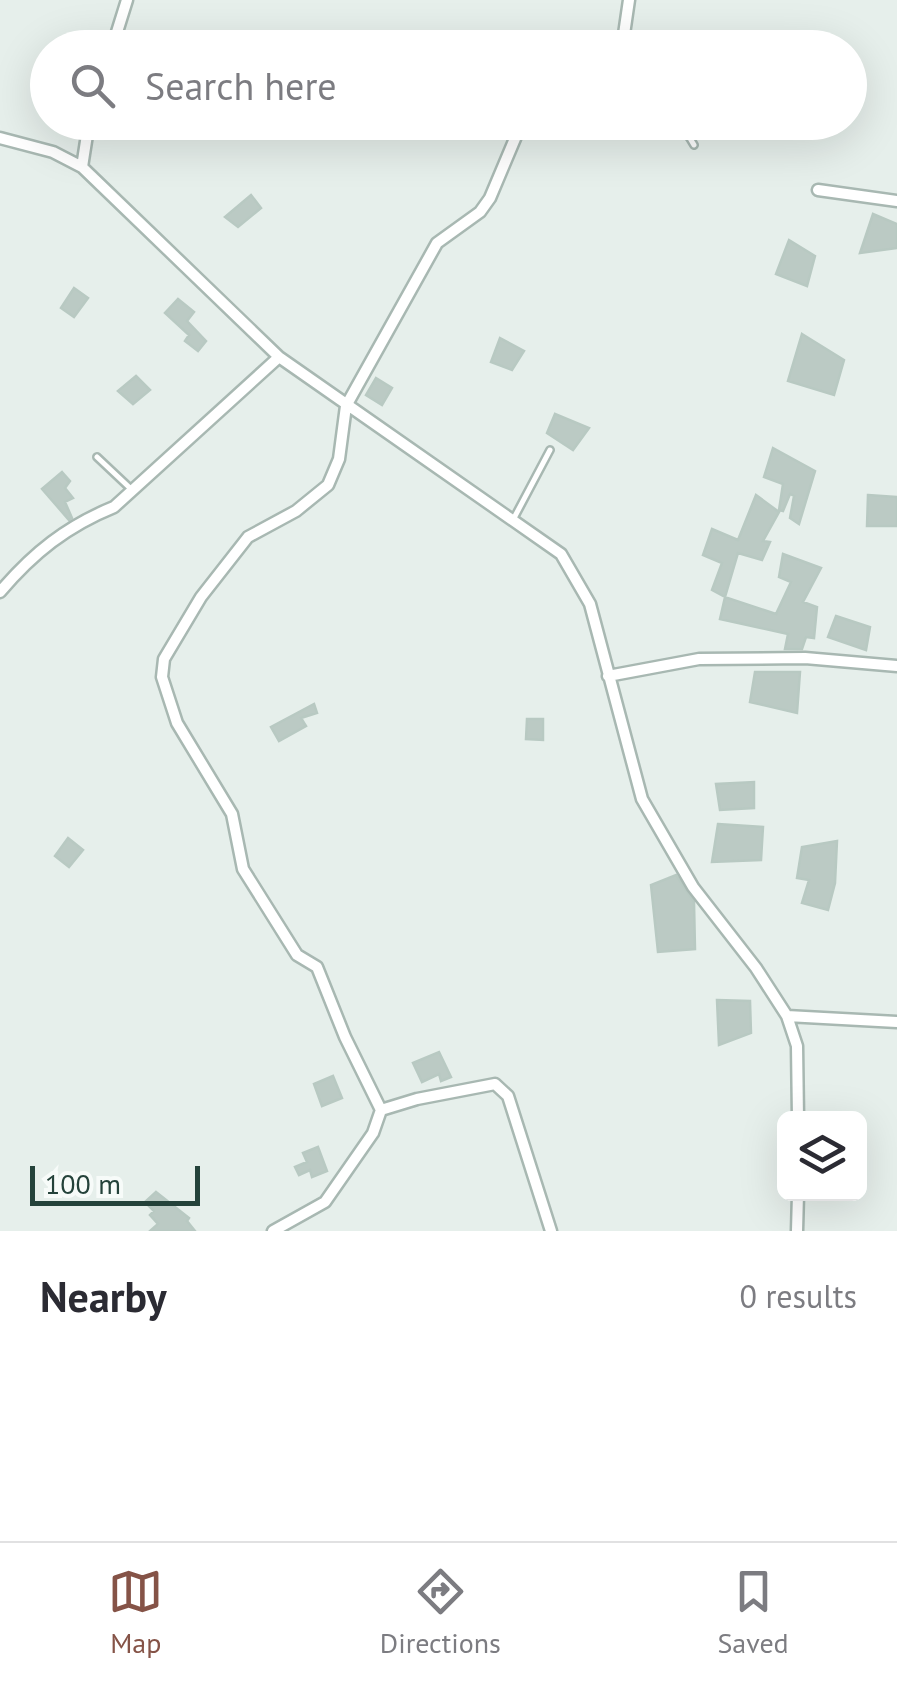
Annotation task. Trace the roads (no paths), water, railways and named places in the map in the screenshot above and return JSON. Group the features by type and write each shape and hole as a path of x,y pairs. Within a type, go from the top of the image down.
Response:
{"street":[{"path":"118,30 127,0"},
{"path":"625,30 629,0"},
{"path":"0,138 53,152 82,167 279,357 561,554 590,604 632,769 653,821 692,886 756,968 787,1016 797,1046 798,1111"},
{"path":"82,167 86,140"},
{"path":"273,1231 325,1202 373,1132 381,1110 317,967 297,955 243,869 232,814 177,723 162,677 164,659 201,597 248,537 296,511 328,485 339,460 346,406 437,244 480,212 490,198 514,140"},
{"path":"818,190 897,201"},
{"path":"0,592 50,540 81,520 114,507 279,357"},
{"path":"608,676 698,659 806,658 897,666"},
{"path":"787,1016 897,1022"},
{"path":"381,1110 417,1098 495,1084 508,1096 552,1231"},
{"path":"797,1231 798,1201"}],"lane":[{"path":"691,140 694,145"},
{"path":"512,522 550,450"},
{"path":"97,456 133,490"}]}
